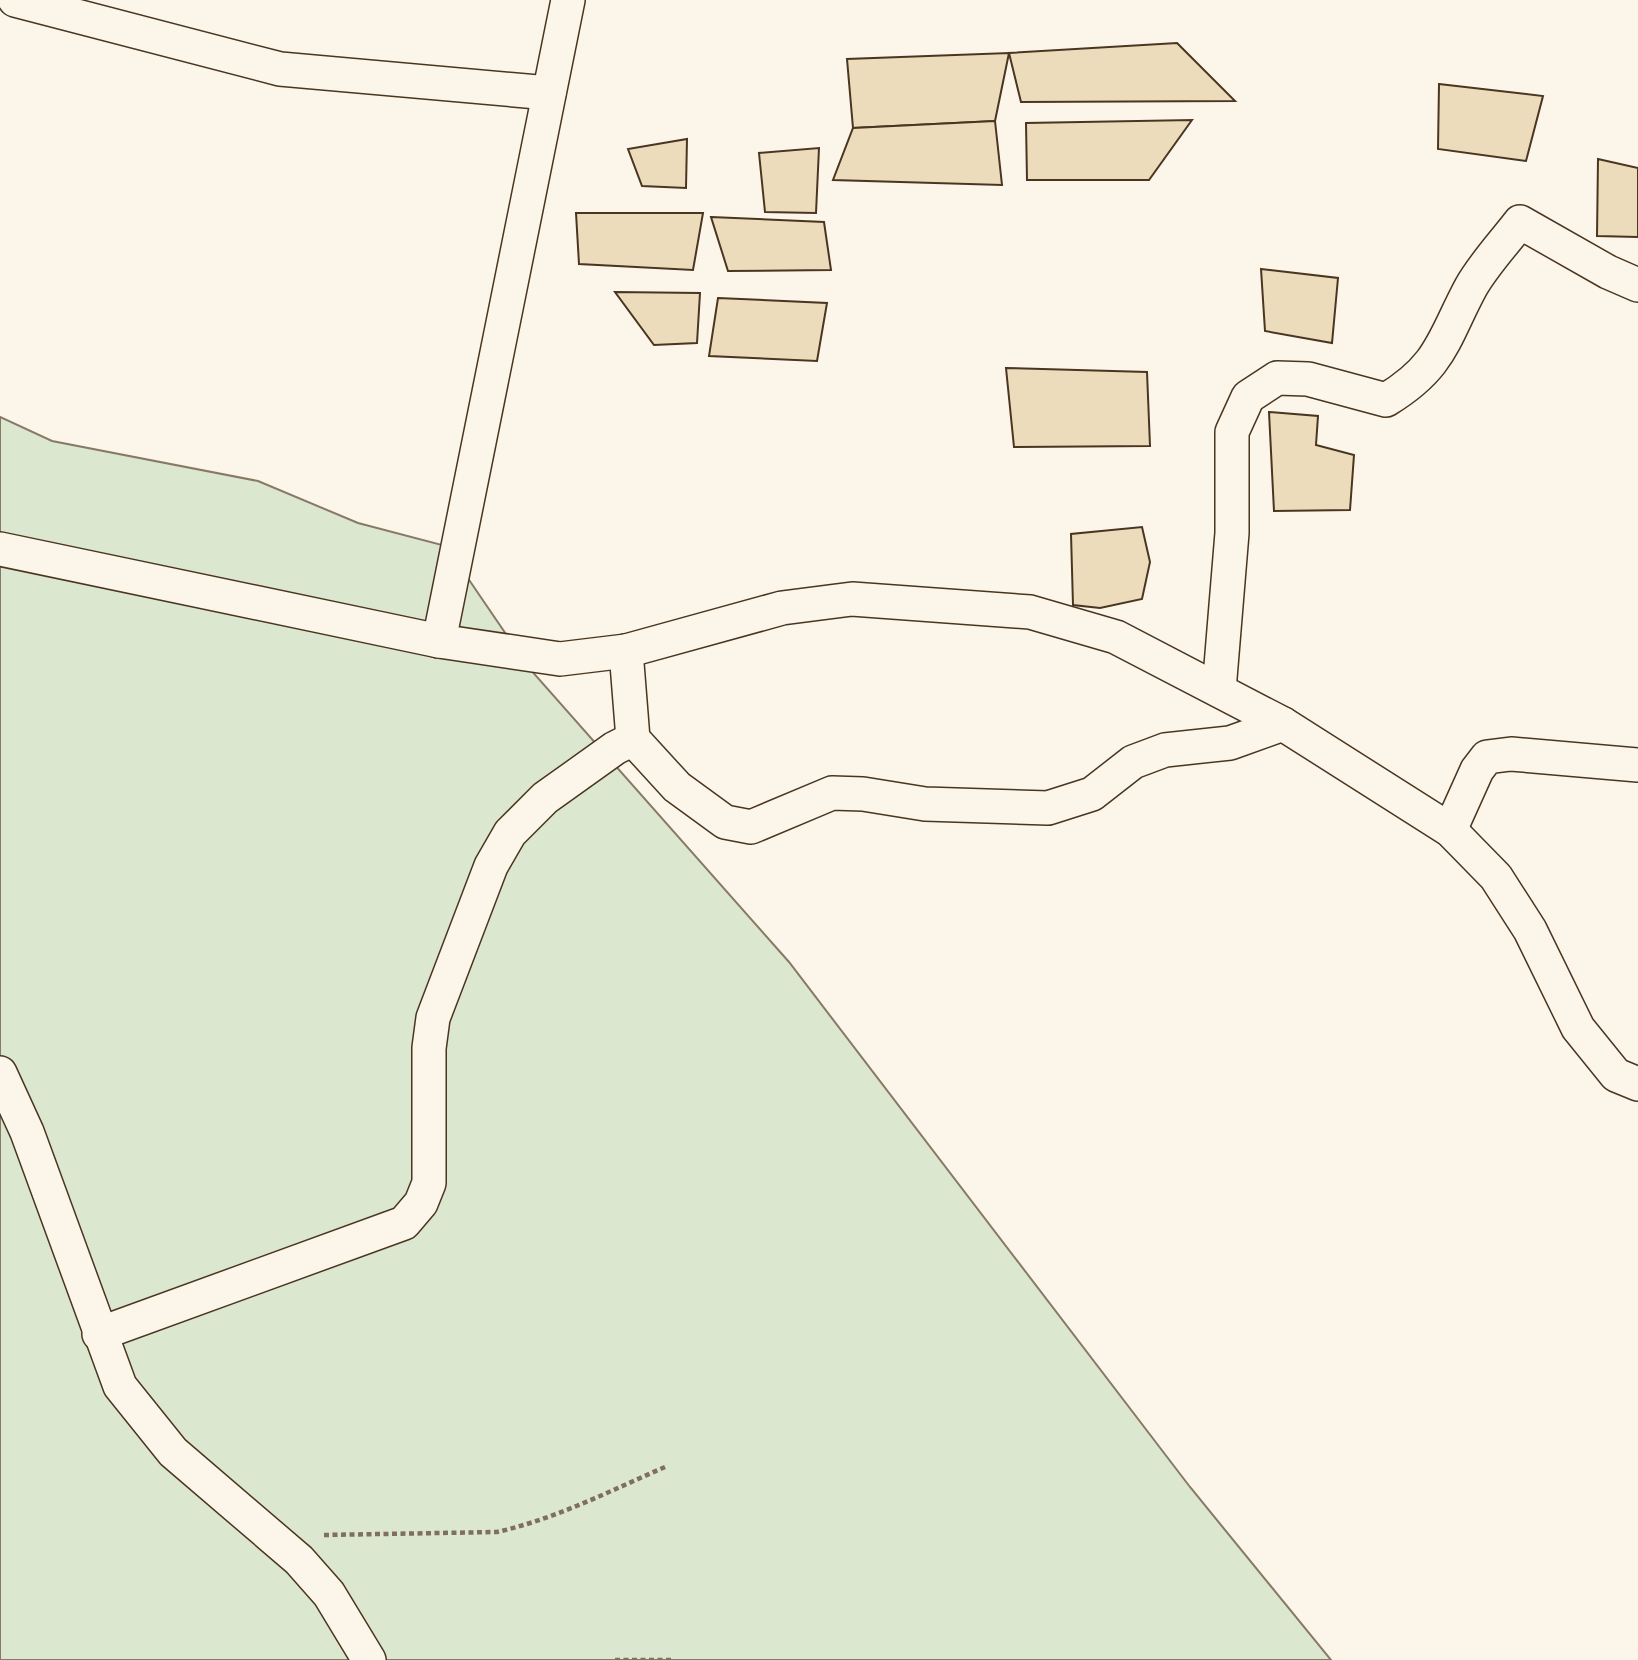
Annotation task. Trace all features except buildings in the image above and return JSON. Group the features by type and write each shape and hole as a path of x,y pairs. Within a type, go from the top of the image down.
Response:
{"street":[{"path":"15,0 280,69 549,93"},
{"path":"439,641 568,0"},
{"path":"1219,690 1232,533 1232,432 1248,397 1277,379 1308,379 1386,400 1404,389 1437,358 1472,285 1520,222 1608,272 1638,285"},
{"path":"0,549 439,641 560,659 626,651 782,608 852,599 1030,612 1116,637 1283,724 1450,830 1496,877 1530,930 1578,1028 1616,1075 1638,1084"},
{"path":"626,651 633,739 677,787 724,822 751,827 832,793 863,794 925,804 1048,808 1092,794 1133,762 1165,750 1230,743 1283,724"},
{"path":"99,1334 404,1223 421,1203 429,1182 429,1048 433,1018 491,866 510,833 545,798 615,748 633,739"},
{"path":"1450,830 1477,770 1487,757 1510,754 1638,765"},
{"path":"0,1073 27,1132 120,1386 173,1452 299,1560 329,1594 369,1660"}],"path":[{"path":"278,1542 332,1533 497,1532 523,1526 595,1499 664,1466"},
{"path":"615,1660 673,1660"}],"green space":[{"path":"0,417 52,441 258,481 358,523 446,546 529,668 789,962 1190,1487 1331,1660 0,1660"}]}
